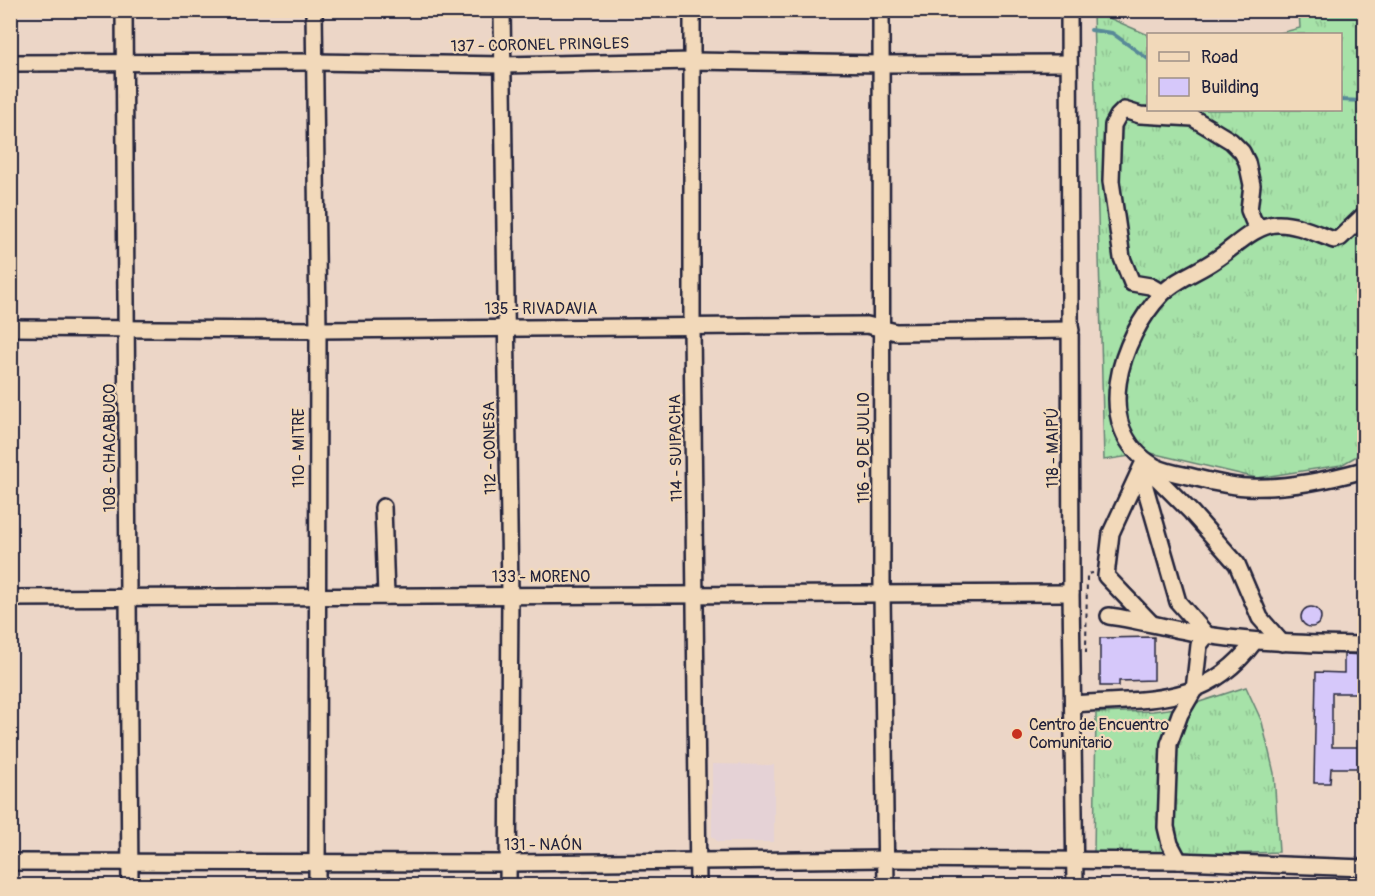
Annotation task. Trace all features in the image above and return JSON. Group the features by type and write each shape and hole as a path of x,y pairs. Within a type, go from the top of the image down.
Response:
{"street":[{"name":"108 - CHACABUCO","path":"124,10 130,885"},
{"name":"110 - MITRE","path":"314,10 318,330 317,885"},
{"name":"112 - CONESA","path":"502,10 510,596 508,885"},
{"name":"114 - SUIPACHA","path":"692,10 692,327 698,885"},
{"name":"116 - 9 DE JULIO","path":"881,10 882,594 886,885"},
{"name":"118 - MAIPÚ","path":"1069,10 1071,593 1075,885"},
{"name":"137 - CORONEL PRINGLES","path":"10,63 314,62 503,65 693,61 882,64 1069,63"},
{"path":"1162,293 1150,286 1132,283 1122,258 1111,182 1110,152 1113,126 1124,110 1140,115 1193,118 1231,141 1242,152 1247,162 1252,185 1249,210 1259,228"},
{"path":"1282,643 1260,618 1237,564 1131,444 1118,414 1119,372 1133,337 1162,293 1215,260 1259,228 1286,224 1334,240 1340,238 1365,215"},
{"name":"135 - RIVADAVIA","path":"10,328 318,330 867,325 896,332 1071,330"},
{"path":"1144,461 1166,471 1222,484 1249,487 1307,482 1365,470"},
{"path":"1144,461 1112,533 1106,576 1150,622"},
{"path":"1144,461 1145,487 1178,602 1208,635"},
{"path":"383,507 386,596"},
{"name":"133 - MORENO","path":"10,598 1071,593"},
{"path":"1109,616 1150,622 1186,632 1254,642 1365,645"},
{"path":"1185,861 1170,844 1166,828 1169,744 1180,714 1195,684 1199,645 1208,635"},
{"path":"1073,704 1168,698 1195,684 1222,674 1254,642"},
{"name":"131 - NAÓN","path":"10,862 508,864 886,859 1185,861 1365,868"}],"shaded area":[{"path":"712,764 774,765 774,842 718,842 712,836"}],"green space":[{"path":"1093,11 1147,34 1147,111 1342,111 1342,33 1280,33 1300,28 1299,11 1364,11 1364,452 1341,465 1257,478 1151,453 1104,460"},
{"path":"1246,687 1262,722 1274,773 1279,852 1173,856 1094,855 1096,713 1153,711 1184,707"}],"building":[{"path":"1311,607 1318,610 1321,617 1318,624 1311,627 1304,624 1301,617 1304,610"},
{"path":"1154,637 1154,680 1119,681 1119,686 1100,686 1100,638"},
{"path":"1344,654 1365,655 1365,693 1332,693 1332,747 1365,747 1365,768 1331,768 1330,783 1314,783 1316,672 1344,673"}],"waterway":[{"path":"1091,30 1112,33 1147,58"},
{"path":"1342,100 1364,101"}],"place":[{"name":"Centro de Encuentro Comunitario","path":"1017,734"}]}
